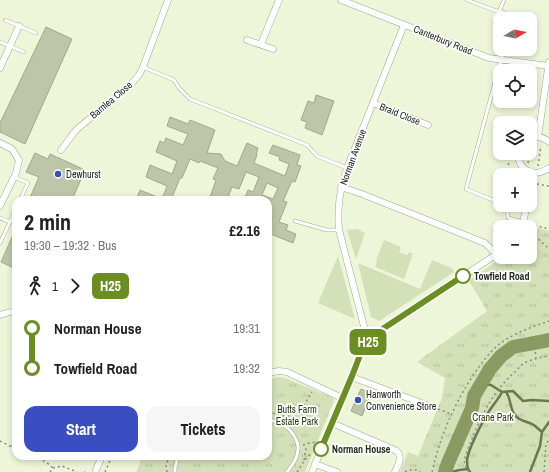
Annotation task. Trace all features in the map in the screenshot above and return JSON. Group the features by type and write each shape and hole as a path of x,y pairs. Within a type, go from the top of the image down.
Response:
{"street":[{"name":"Barnlea Close","path":"61,150 76,130 132,84 139,75 168,0"},
{"path":"261,44 279,0"},
{"name":"Canterbury Road","path":"341,0 489,58 549,64"},
{"name":"Norman Avenue","path":"370,340 366,338 339,230 338,213 341,187 347,168 404,25"},
{"path":"0,68 19,26"},
{"path":"247,40 273,49"},
{"path":"540,137 549,64"},
{"name":"Braid Close","path":"373,103 428,126"},
{"path":"537,137 540,137 549,142"},
{"path":"0,143 12,150 19,160 16,173 0,206"},
{"path":"537,173 549,168"},
{"path":"341,187 485,243 493,249"},
{"path":"312,472 362,350 370,340 384,328 493,256"},
{"path":"0,315 10,312"},
{"path":"272,372 287,372 342,398"},
{"path":"352,376 357,380 432,407"},
{"path":"332,423 397,451 400,455 400,459 395,472"},
{"path":"96,470 100,460"},
{"path":"315,464 337,472"}],"lane":[{"path":"467,0 502,12"},
{"path":"499,10 504,0"},
{"path":"5,20 36,33"},
{"path":"0,42 24,52"},
{"path":"493,200 466,189 501,56"},
{"path":"143,67 174,80 179,88 190,99 307,145 317,156 347,168"},
{"path":"14,177 28,183 22,196"},
{"path":"508,212 508,218 513,220"},
{"path":"0,218 10,222"},
{"path":"0,243 12,218"},
{"path":"295,221 327,230 339,230"},
{"path":"272,421 287,427 294,436 298,448 293,464 287,472"},
{"path":"175,472 177,460"}],"path":[{"path":"536,168 540,137"},
{"path":"537,186 549,186"},
{"path":"537,227 549,229"},
{"path":"537,238 549,249"},
{"path":"432,472 436,454 451,414 466,387 482,363 497,346 508,339 549,321"},
{"path":"535,347 536,359"},
{"path":"468,472 464,465 466,454 487,406 500,386 523,364 549,356"},
{"path":"272,413 287,417 303,406 309,398 313,388"},
{"path":"432,407 451,414"},
{"path":"473,419 479,423"},
{"path":"0,440 12,447"},
{"path":"544,472 546,444 549,440"},
{"path":"298,448 309,443 319,442"},
{"path":"303,462 306,448"},
{"path":"297,472 308,456 315,453"},
{"path":"42,460 53,468"},
{"path":"105,472 110,460"},
{"path":"167,472 166,466 168,460"},
{"path":"50,472 53,468 62,466 76,472"},
{"path":"405,472 410,470 418,470 420,472"}],"green space":[{"name":"Crane Park","path":"537,228 549,231 549,472 400,472 408,452 418,456 442,398 445,378 417,362 487,311 469,281 493,264 537,264"},
{"path":"357,229 365,233 356,259 347,230"},
{"path":"384,240 401,247 399,252 407,255 409,252 413,254 404,279 375,267 376,260"},
{"path":"338,256 355,319 318,303"},
{"path":"432,260 452,268 454,272 379,321 371,317 358,263 420,289"},
{"name":"Butts Farm Estate Park","path":"277,377 285,378 333,398 334,401 305,472 136,472 141,460 272,460 272,379"}],"building":[{"path":"46,27 72,39 25,144 0,132 0,123"},
{"path":"316,95 334,101 322,135 305,128 307,122 301,120 308,101 314,103"},
{"path":"170,117 188,124 190,120 215,130 207,153 221,154 225,161 237,166 247,143 258,148 254,163 285,176 289,164 279,160 280,157 269,153 273,145 300,155 297,165 301,166 295,182 292,181 283,201 287,202 279,222 288,225 286,230 296,234 293,243 272,235 272,199 278,188 267,183 262,195 265,196 246,196 248,190 253,192 259,177 246,172 239,189 232,187 229,196 210,196 216,180 213,179 218,168 190,159 173,196 163,196 167,186 146,177 150,165 172,174 177,161 156,152 160,141 164,143 166,138 183,145 188,134 167,126"},
{"name":"Dewhurst","path":"35,153 48,159 50,154 85,170 74,196 31,196 39,177 26,172"},
{"path":"140,190 155,196 138,196"},
{"path":"12,237 12,267 1,262"},
{"path":"361,389 371,393 362,416 351,411"}],"waterway":[{"path":"445,472 472,408 474,396 490,369 501,356 513,347 549,340"},
{"path":"481,384 491,385 502,392 513,391 523,401 549,401"},
{"path":"468,469 468,455 479,429 485,417 502,392"},
{"path":"506,392 509,397 513,413 521,420 530,423 542,432"},
{"path":"530,472 540,446 542,432 549,422"},
{"path":"452,472 468,469 470,472"}],"bus line":[{"name":"H25","path":"321,449 362,350 370,340 384,328 463,276"}],"place":[{"name":"Dewhurst","path":"58,174"},
{"name":"Towfield Road","path":"463,276"},
{"name":"Hanworth Convenience Store","path":"358,400"},
{"name":"Norman House","path":"321,449"}]}
